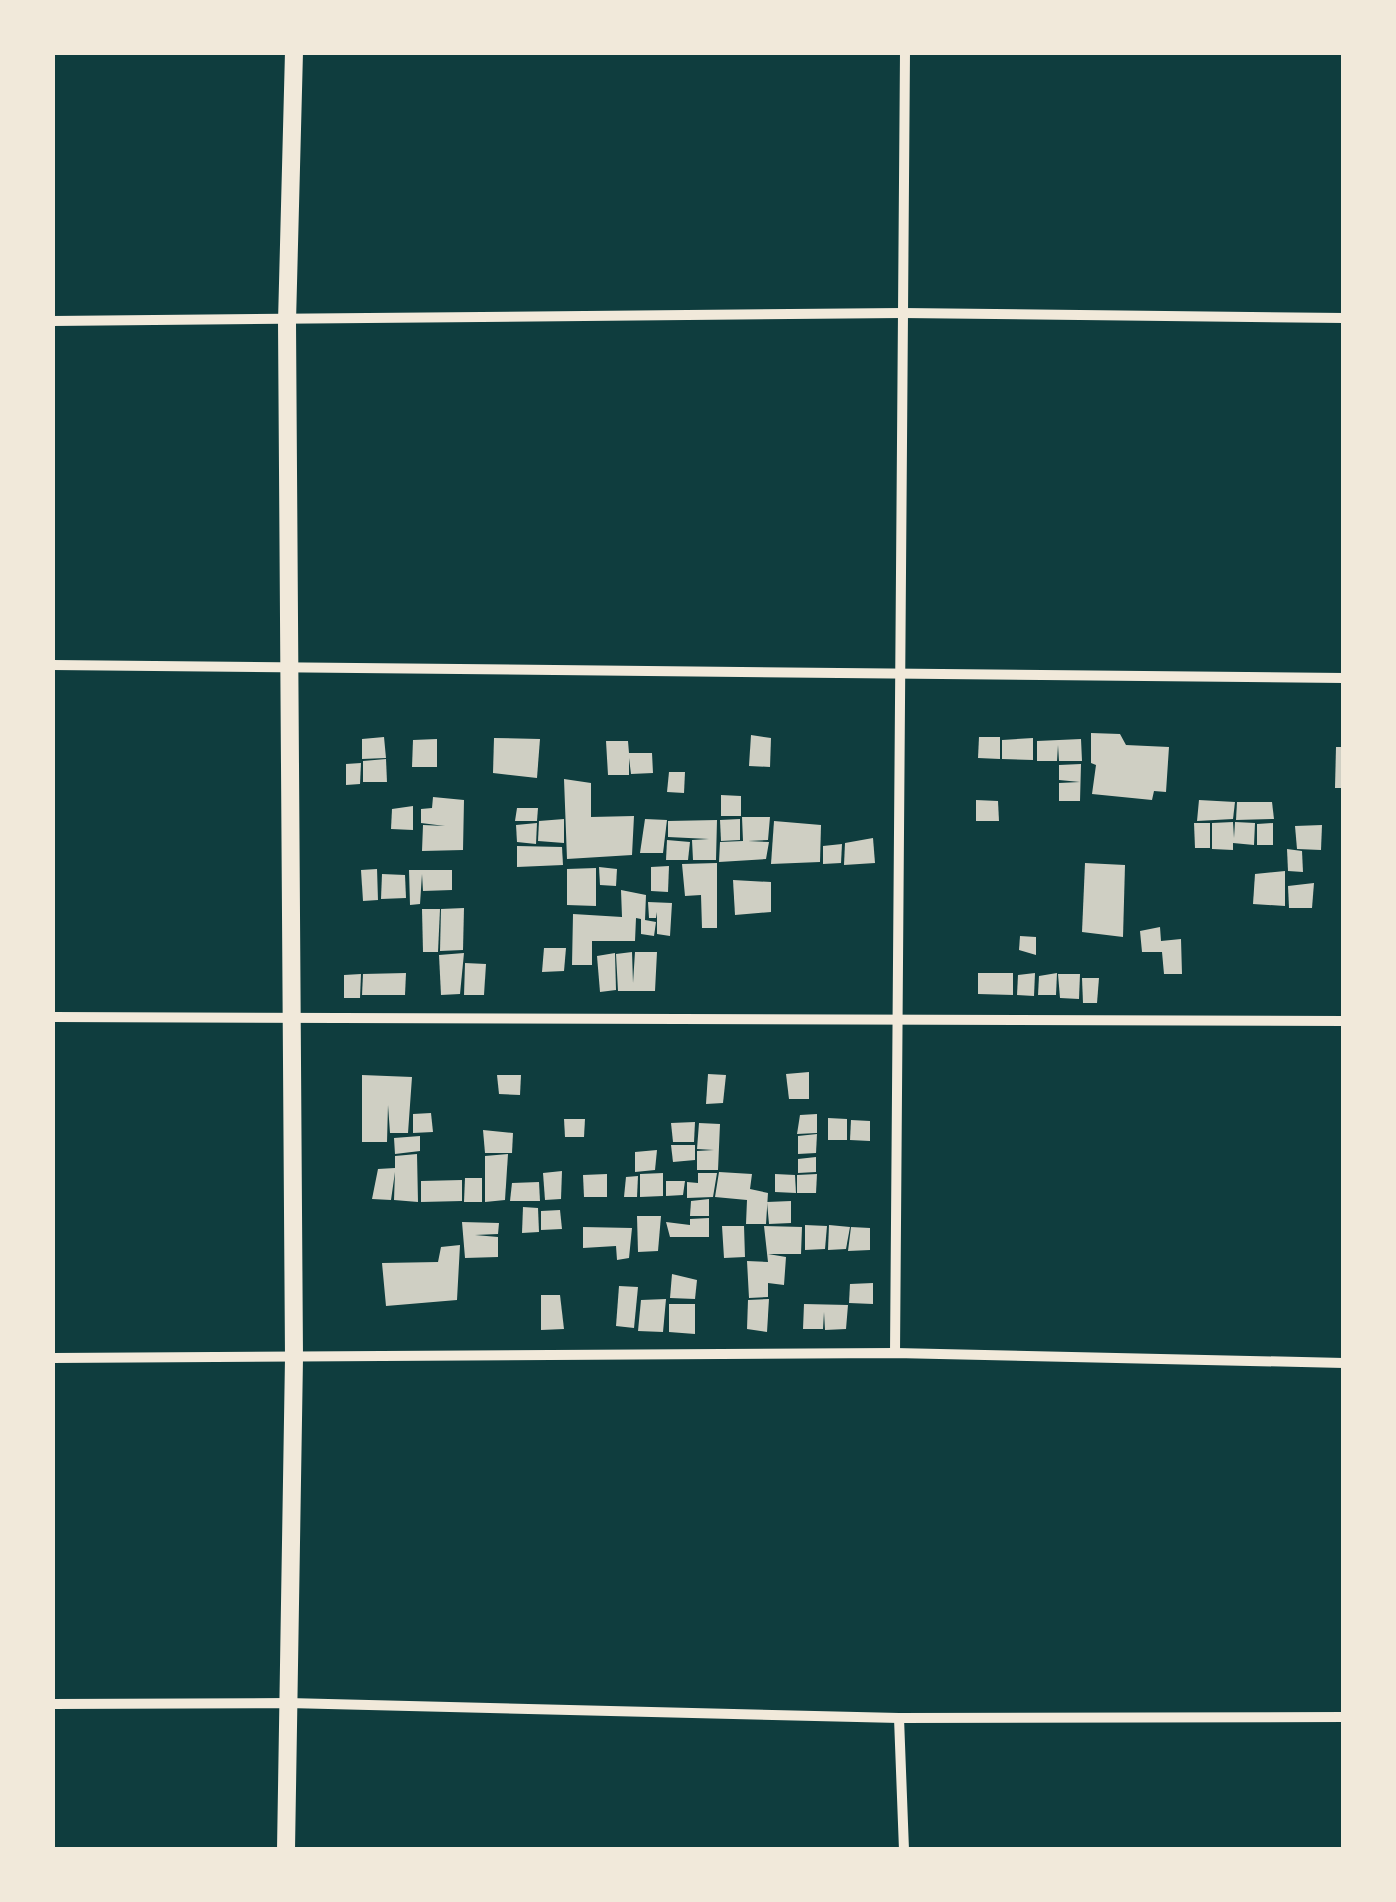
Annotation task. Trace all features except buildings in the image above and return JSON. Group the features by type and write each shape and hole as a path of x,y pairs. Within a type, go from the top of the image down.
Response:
{"street":[{"path":"286,1850 294,1358 287,322 294,52"},
{"path":"896,1353 906,52"},
{"path":"52,322 902,313 1344,318"},
{"path":"52,665 1344,678"},
{"path":"52,1017 899,1016 1344,1021"},
{"path":"52,1358 896,1353 1344,1363"},
{"path":"52,1704 288,1703 899,1718 1344,1717"},
{"path":"899,1718 904,1850"}]}
